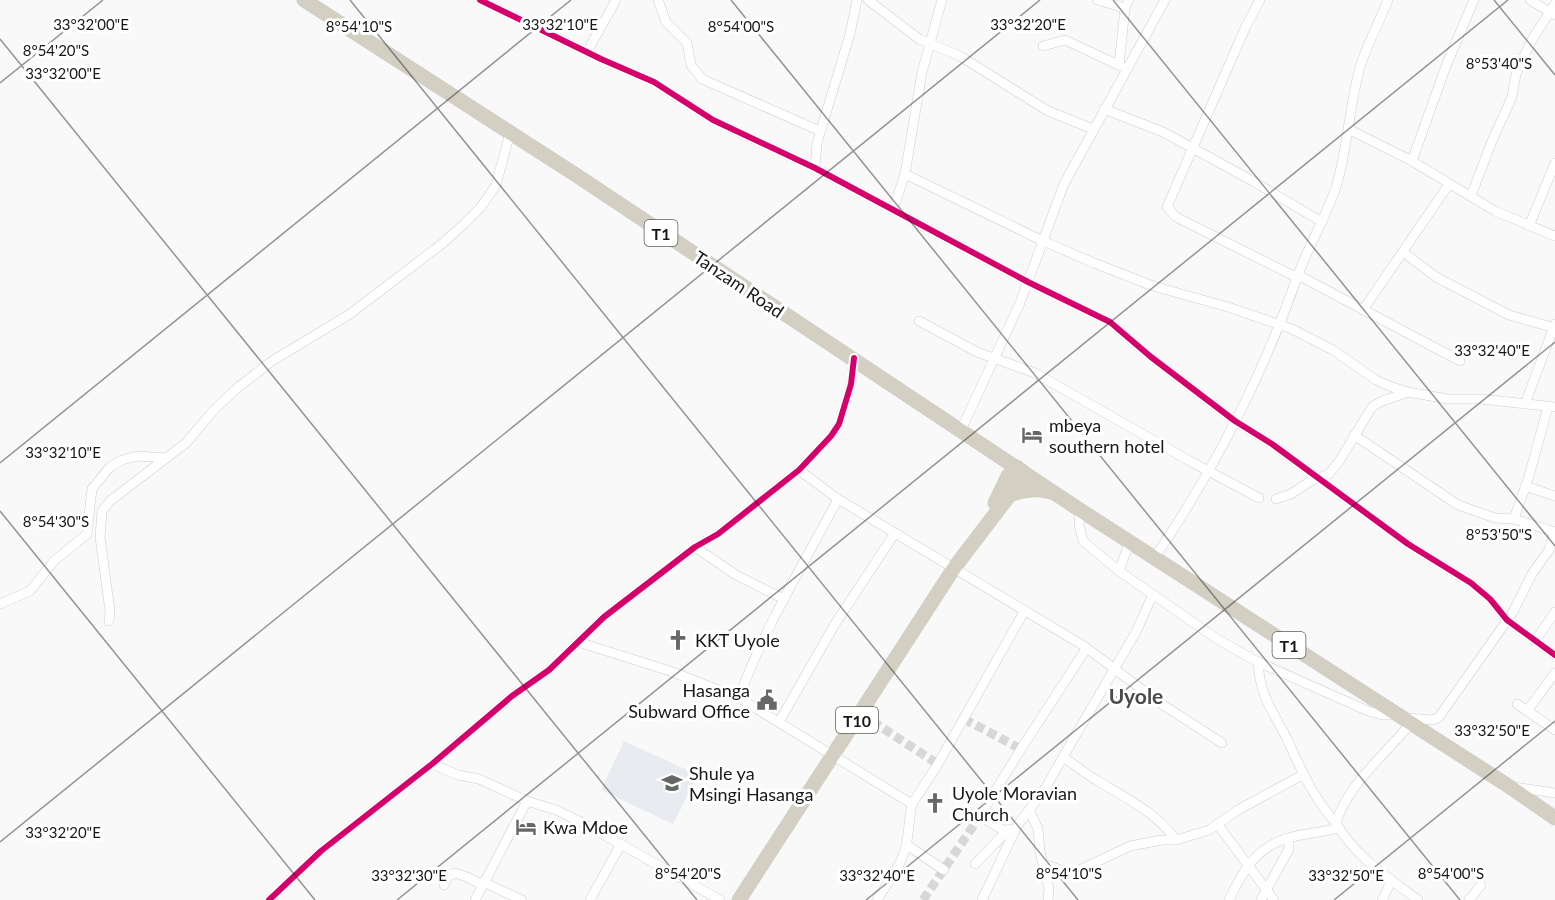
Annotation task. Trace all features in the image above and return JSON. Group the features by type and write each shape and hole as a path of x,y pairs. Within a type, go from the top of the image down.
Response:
{"highway":[{"name":"Tanzam Road","path":"304,0 510,132 1020,469"},
{"path":"982,445 998,466 1004,495 1036,490 1056,493"},
{"name":"T1","path":"1020,469 1555,818"},
{"name":"T10","path":"739,900 954,568 1004,495 1008,476 1020,469"}],"street":[{"path":"480,0 587,52 654,81 713,120 815,168 1028,282 1110,322 1151,357 1235,421 1408,544 1471,583 1490,599 1508,620 1555,655"},
{"path":"587,52 616,0"},
{"path":"658,0 666,22 687,43 691,65 702,79 820,131"},
{"path":"815,168 815,154 820,131 850,34 857,0"},
{"path":"868,0 919,39 960,56 1048,111 1093,129"},
{"path":"893,210 905,174 922,72 942,0"},
{"path":"1097,0 1127,4 1123,67"},
{"path":"961,430 1028,282 1064,184 1104,110 1123,67 1165,0"},
{"path":"1260,0 1246,26 1167,207 1169,211 1176,217 1460,361"},
{"path":"1412,161 1442,76 1474,0"},
{"path":"1471,196 1491,141 1512,97 1516,74 1524,56 1553,10 1530,0"},
{"path":"1155,557 1208,470 1264,363 1340,174 1361,64 1384,2"},
{"path":"1043,46 1065,40 1123,67"},
{"path":"1104,110 1149,125 1251,180 1322,222"},
{"path":"1350,130 1412,161 1495,211 1555,236"},
{"path":"109,621 106,573 100,537 102,511 110,501 186,443 236,389 272,361 350,314 443,243 464,224 481,207 495,185 510,132"},
{"path":"1529,226 1555,163"},
{"path":"905,174 1043,241 1153,286 1280,324 1333,350 1376,380 1408,392 1448,399 1481,399 1551,407 1514,519"},
{"path":"1363,310 1449,184"},
{"path":"1403,252 1436,277 1509,315 1555,327 1525,404"},
{"path":"919,321 968,348 1035,373 1259,498"},
{"path":"269,900 321,852 432,764 512,696 549,670 590,628 695,547 718,534 799,470 831,436 838,424 851,384 854,358"},
{"path":"1276,499 1291,494 1309,482 1325,477 1334,469 1376,404 1408,392"},
{"path":"1080,510 1078,518 1083,541 1119,571 1217,639 1258,662 1368,711 1403,719 1437,719 1476,668 1508,620 1532,574 1546,555 1555,532 1514,519 1495,518 1458,505 1354,435"},
{"path":"0,604 30,591 54,561 87,534 92,489 110,468 122,460 137,456 166,458"},
{"path":"799,470 838,499 1025,610 1086,649 1160,703 1222,743"},
{"path":"1525,486 1555,496"},
{"path":"740,698 747,677 784,599 838,499"},
{"path":"779,722 835,624 895,533"},
{"path":"1119,571 1130,541"},
{"path":"695,547 736,575 784,599"},
{"path":"982,900 1017,826 1045,789 1136,632 1152,594"},
{"path":"877,900 902,859 912,804 948,746 1025,610"},
{"path":"1535,641 1555,612"},
{"path":"578,642 670,671 740,698 912,804"},
{"path":"1006,831 980,816 1086,649"},
{"path":"1258,662 1259,679 1268,706 1316,798 1346,840 1363,858 1418,900"},
{"path":"1527,711 1555,673"},
{"path":"1517,704 1555,730"},
{"path":"1337,826 1339,812 1403,719"},
{"path":"1063,757 1095,780 1141,807 1168,828 1176,840"},
{"path":"432,764 458,775 479,779 527,801 556,810 720,900"},
{"path":"1044,864 1071,874 1130,846 1192,836 1218,825 1238,810 1304,774"},
{"path":"1510,787 1555,793"},
{"path":"475,900 527,801"},
{"path":"1029,810 1036,821 1040,852 1049,889 1048,900"},
{"path":"1218,825 1274,900"},
{"path":"975,864 1006,831 1017,826"},
{"path":"1229,900 1253,857 1286,838 1337,826"},
{"path":"1261,900 1289,849 1286,838"},
{"path":"590,900 621,844"},
{"path":"906,845 944,870"},
{"path":"444,885 448,876 454,873 522,900"},
{"path":"1382,900 1392,880"},
{"path":"1469,900 1481,885"}],"shaded area":[{"path":"624,741 698,775 673,824 601,790"}],"tunnel":[{"path":"861,714 938,764"},
{"path":"964,719 1021,749"},
{"path":"923,900 980,816"}],"cycle path":[{"path":"480,0 654,82 713,120 815,168 1028,282 1110,322 1151,357 1235,421 1272,444 1408,544 1471,583 1490,599 1507,620 1555,655"},
{"path":"269,900 321,851 432,764 512,696 549,670 604,617 695,547 718,534 799,470 831,436 839,424 851,384 854,358"}],"place":[{"name":"mbeya southern hotel","path":"1032,435"},
{"name":"KKT Uyole","path":"678,640"},
{"name":"Hasanga Subward Office","path":"767,700"},
{"name":"Shule ya Msingi Hasanga","path":"672,783"},
{"name":"Uyole Moravian Church","path":"935,803"},
{"name":"Kwa Mdoe","path":"526,827"}],"district":[{"name":"Uyole","path":"1136,695"}]}
